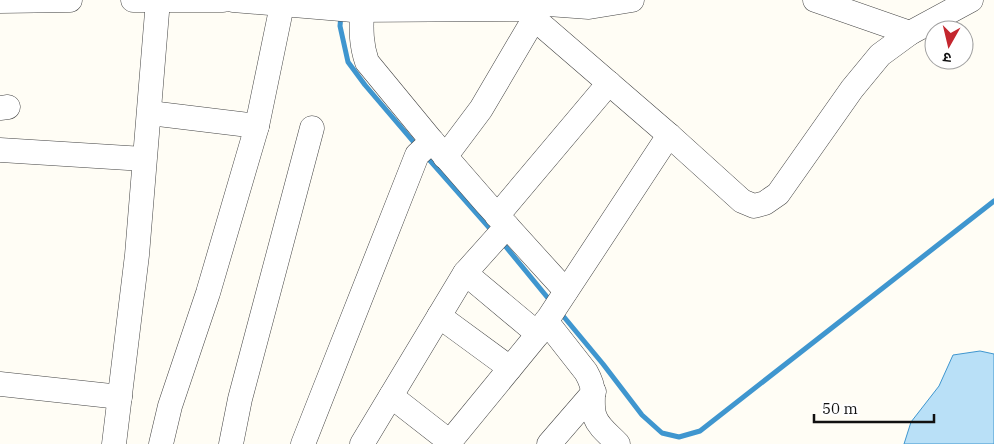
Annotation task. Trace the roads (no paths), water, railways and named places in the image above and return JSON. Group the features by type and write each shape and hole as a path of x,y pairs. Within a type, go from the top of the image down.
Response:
{"street":[{"path":"0,1 70,0"},
{"path":"133,0 223,0"},
{"path":"114,444 138,255 144,159 150,113 158,0"},
{"path":"234,0 348,10 589,7 632,0"},
{"path":"814,0 910,33"},
{"path":"541,8 609,83 742,201 754,206 765,203 778,194 852,89 880,55 910,33 971,0"},
{"path":"161,444 170,406 208,293 257,126 282,4"},
{"path":"302,444 430,150 481,109 541,8"},
{"path":"348,10 361,38 362,50 367,62 430,150 502,221 590,380 594,392 592,404 594,416 618,444"},
{"path":"362,444 465,272 609,83"},
{"path":"150,113 257,126"},
{"path":"230,444 240,399 312,128"},
{"path":"391,396 449,443 510,368 552,311 669,135"},
{"path":"0,150 144,159"},
{"path":"465,272 552,311"},
{"path":"439,316 510,368"},
{"path":"0,384 120,397"},
{"path":"549,444 594,392"}],"water":[{"path":"980,351 994,354 994,444 904,444 911,422 939,386 953,355"}],"waterway":[{"path":"341,15 340,26 348,62 417,146"},
{"path":"426,156 493,232"},
{"path":"559,311 642,415 662,433 679,437 700,431 994,201"},
{"path":"502,242 552,303"}]}
